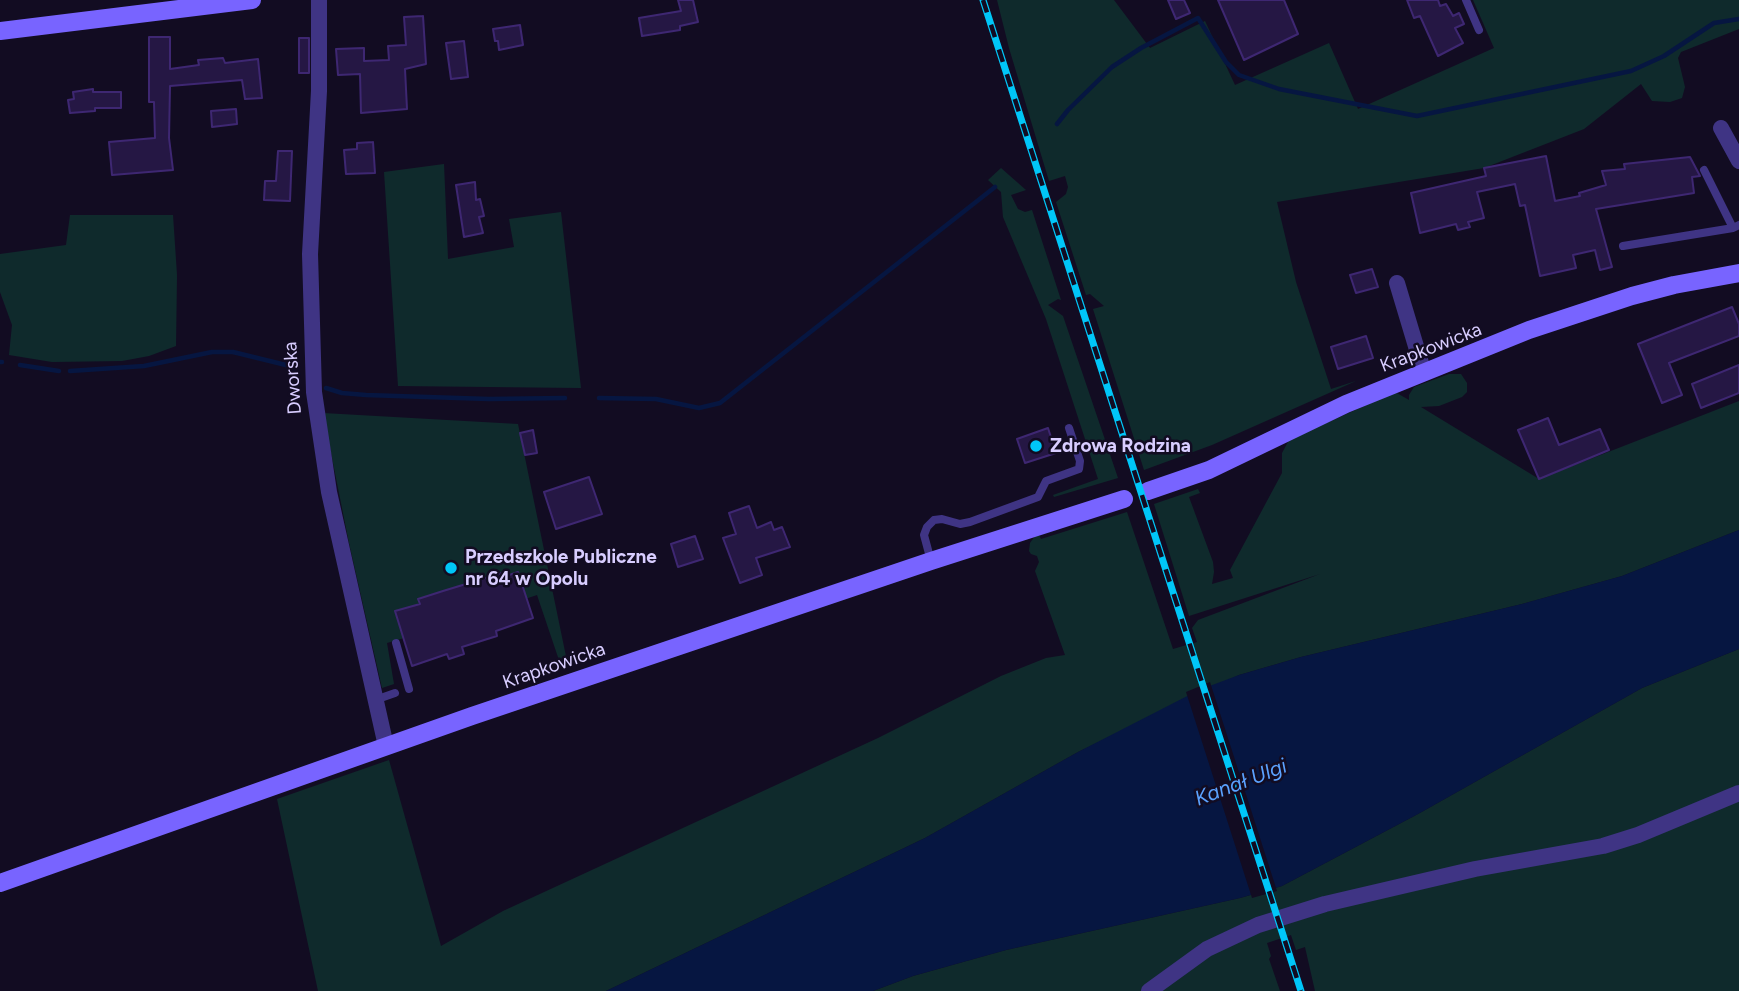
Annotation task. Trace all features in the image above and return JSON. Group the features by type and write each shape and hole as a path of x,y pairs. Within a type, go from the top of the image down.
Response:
{"street":[{"path":"0,30 252,0"},
{"name":"Dworska","path":"319,0 319,91 310,254 314,392 328,492 386,747"},
{"path":"1721,128 1739,161"},
{"name":"Krapkowicka","path":"1148,491 1196,475 1333,410 1529,330 1674,285 1739,273"},
{"path":"1397,283 1424,373"},
{"name":"Krapkowicka","path":"0,883 386,747 471,711 1124,499"},
{"path":"1149,991 1208,949 1258,925 1325,904 1475,869 1603,846 1638,835 1739,793"}],"lane":[{"path":"1466,0 1479,30"},
{"path":"1623,246 1736,226 1704,170"},
{"path":"931,561 924,535 934,520 942,519 960,524 970,522 1038,497 1046,481 1079,469 1080,461 1069,428"},
{"path":"396,643 410,688"},
{"path":"375,700 395,693"}],"green space":[{"path":"997,0 1114,0 1150,48 1205,21 1235,85 1329,43 1358,109 1494,48 1473,0 1739,0 1739,29 1681,52 1678,58 1685,87 1682,98 1670,102 1652,101 1641,84 1584,129 1484,168 1277,202 1296,282 1331,389 1356,381 1212,445 1144,470 1093,309 1104,306 1090,294 1086,295 1056,202 1066,194 1068,187 1065,176 1049,181"},
{"path":"444,164 448,259 514,247 509,219 561,212 581,388 398,386 384,172"},
{"path":"1001,168 1026,190 1011,195 1018,209 1025,212 1032,210 1061,300 1048,305 1063,316 1118,478 1054,497 1053,495 1098,479 1046,319 1003,217 1001,192 988,180"},
{"path":"70,215 173,215 177,275 176,346 149,356 122,361 52,362 9,355 12,325 0,292 0,254 66,245"},
{"path":"1449,374 1461,374 1467,383 1467,392 1462,397 1439,406 1421,407 1539,479 1739,401 1739,530 1622,576 1239,675 1078,752 925,838 606,991 318,991 277,799 389,760 441,946 503,911 878,738 1001,676 1046,658 1065,655 1035,571 1039,562 1037,556 1029,551 1035,536 1039,535 1041,539 1127,512 1173,649 1197,642 1192,628 1198,620 1320,574 1189,616 1154,504 1198,489 1200,493 1189,497 1213,562 1212,584 1233,578 1230,570 1282,473 1282,453 1289,440 1395,392 1409,400 1414,387"},
{"name":"Przedszkole Publiczne nr 64 w Opolu","path":"323,413 518,424 568,666 562,669 537,595 525,599 518,572 503,577 502,573 419,599 420,604 396,611 404,638 387,643 394,684 382,688"},
{"path":"1739,649 1739,991 1315,991 1305,947 1296,950 1291,935 1267,943 1271,956 1269,959 1280,991 873,991 913,976 1006,950 1240,898 1282,886 1418,814 1642,688"}],"water":[{"name":"Kanał Ulgi","path":"1739,530 1739,649 1642,688 1418,814 1282,886 1240,898 1006,950 913,976 873,991 606,991 925,838 1078,752 1199,690 1301,657 1522,604 1622,576"}],"pier":[{"path":"1210,682 1277,891 1252,898 1186,692"}],"building":[{"path":"678,0 693,0 698,22 680,26 680,30 642,36 639,18 681,11"},
{"path":"1168,0 1184,0 1190,13 1176,19"},
{"path":"1218,0 1284,0 1298,34 1244,60"},
{"path":"1407,0 1438,0 1440,6 1446,4 1453,16 1459,13 1464,24 1455,28 1463,43 1438,56 1420,16 1414,18"},
{"path":"423,16 426,64 405,69 407,109 361,113 360,74 338,75 336,49 364,48 364,61 389,60 388,46 406,45 404,17"},
{"path":"520,25 523,45 499,50 493,29"},
{"path":"149,37 170,37 170,69 199,65 198,60 223,58 225,63 258,59 262,98 245,99 242,80 170,86 169,138 173,170 112,175 109,142 155,138 154,102 149,102"},
{"path":"299,38 309,38 309,73 299,73"},
{"path":"464,41 468,77 451,79 446,43"},
{"path":"93,89 93,92 121,92 121,108 95,108 95,111 70,113 68,100 74,99 73,92"},
{"path":"236,109 237,124 212,127 211,111"},
{"path":"373,142 375,173 346,174 344,150 357,149 357,143"},
{"path":"278,151 292,151 290,201 264,200 265,181 276,181"},
{"path":"1546,156 1555,201 1580,196 1579,193 1606,185 1602,171 1625,169 1624,164 1690,157 1700,176 1692,177 1694,193 1596,209 1612,267 1600,270 1595,250 1573,255 1576,268 1540,276 1525,205 1520,206 1515,184 1477,192 1484,218 1468,222 1470,227 1458,230 1456,224 1420,233 1411,193 1486,176 1484,168"},
{"path":"475,182 476,200 480,199 484,216 479,217 483,233 464,237 456,185"},
{"path":"1372,269 1378,287 1356,293 1350,275"},
{"path":"1732,307 1739,324 1739,336 1669,363 1682,395 1662,403 1638,344"},
{"path":"1366,336 1373,358 1338,369 1331,347"},
{"path":"1739,365 1739,393 1701,408 1692,384"},
{"path":"1548,418 1559,445 1600,429 1609,450 1539,479 1518,430"},
{"name":"Zdrowa Rodzina","path":"1048,428 1056,453 1025,463 1017,439"},
{"path":"533,430 537,453 525,455 520,433"},
{"path":"589,477 602,514 556,529 544,492"},
{"path":"749,506 757,528 771,522 774,530 782,527 790,547 756,558 762,575 740,583 723,538 736,534 729,513"},
{"path":"695,536 703,559 678,567 671,544"},
{"name":"Przedszkole Publiczne nr 64 w Opolu","path":"518,572 533,618 496,631 497,636 462,647 464,654 449,659 447,654 412,666 395,611 420,604 418,599 443,591 502,573 503,577"}],"waterway":[{"path":"1057,124 1112,67 1141,48 1198,18 1226,62 1239,75 1279,89 1417,116 1631,71 1664,56 1714,23 1739,19"},
{"path":"599,398 656,399 699,408 720,403 995,187"},
{"path":"70,371 144,366 212,352 233,352 290,366 298,374"},
{"path":"20,365 59,371"},
{"path":"326,388 342,393 366,395 489,399 565,398"}],"railway":[{"path":"983,0 1301,991"}],"place":[{"name":"Zdrowa Rodzina","path":"1036,446"},
{"name":"Przedszkole Publiczne nr 64 w Opolu","path":"451,568"}]}
